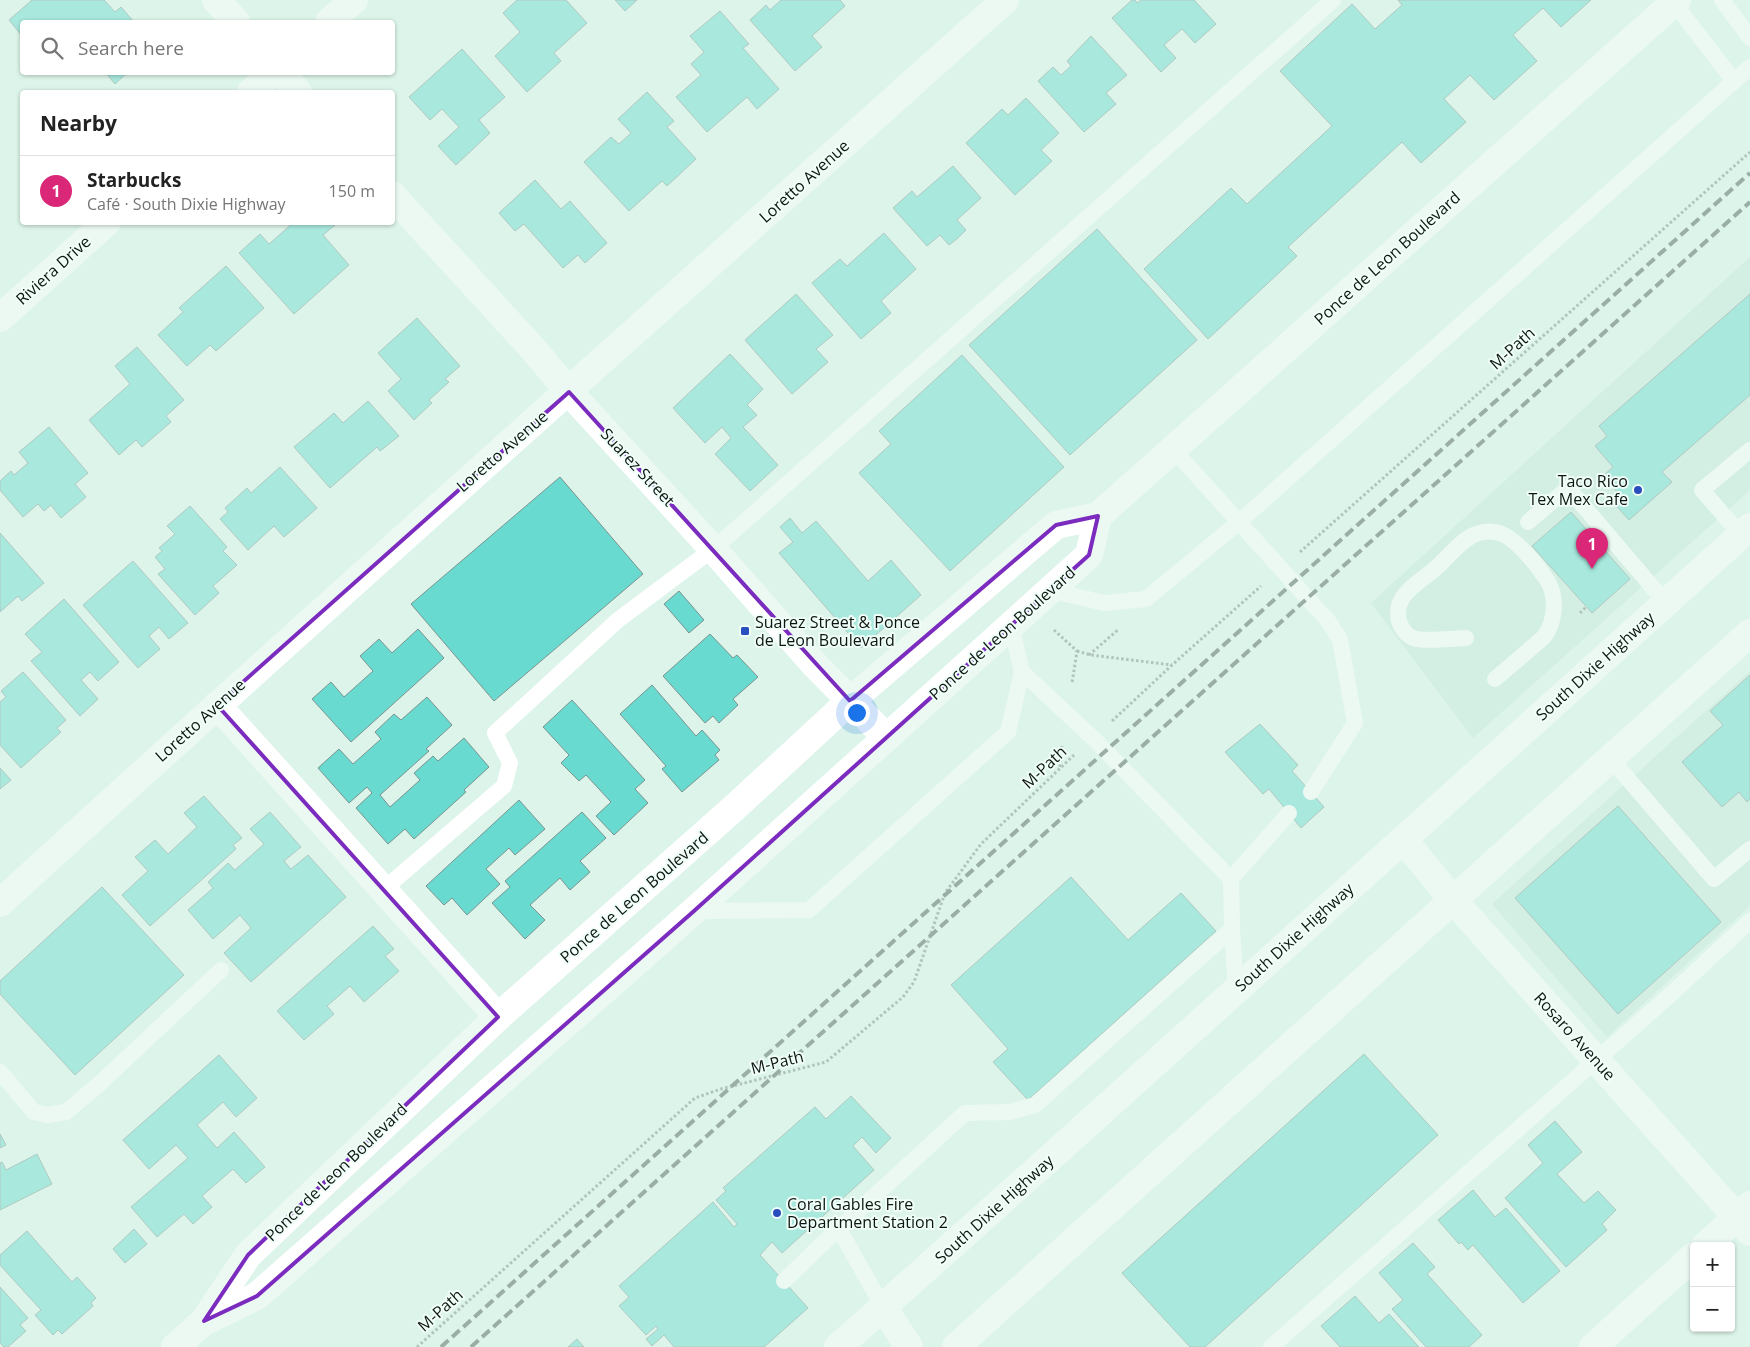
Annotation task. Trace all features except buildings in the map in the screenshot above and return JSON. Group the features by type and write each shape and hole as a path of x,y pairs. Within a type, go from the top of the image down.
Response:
{"main road":[{"path":"216,0 234,20"},
{"path":"331,20 354,0"},
{"name":"Loretto Avenue","path":"0,903 217,704 569,392 1005,0"},
{"name":"Ponce de Leon Boulevard","path":"176,1347 204,1321 248,1255 498,1018 727,815 850,701 1056,525 1098,516 1676,1"},
{"path":"253,90 270,75"},
{"path":"283,75 296,90"},
{"name":"Suarez Street","path":"395,198 534,350 569,392 815,664 886,737"},
{"name":"Riviera Drive","path":"0,318 104,225"},
{"name":"Ponce de Leon Boulevard","path":"204,1321 257,1296 694,911 1090,555 1098,516"},
{"name":"South Dixie Highway","path":"838,1347 1745,531"},
{"path":"956,1347 1750,633"},
{"path":"217,704 498,1018"},
{"name":"Rosaro Avenue","path":"1402,839 1453,900 1597,1060 1746,1218"},
{"path":"1711,1242 1746,1218"},
{"path":"1593,1347 1690,1260"},
{"path":"883,1307 909,1347"}],"lane":[{"path":"384,890 504,786 510,763 494,733 618,620 713,549 1333,0"},
{"path":"1722,0 1750,38"},
{"path":"1676,1 1734,81"},
{"path":"1049,590 1104,603 1146,599 1239,522 1750,67"},
{"path":"1173,449 1329,622 1340,640 1355,723 1311,792"},
{"path":"1745,531 1702,490 1750,450"},
{"path":"1528,522 1568,488 1666,603"},
{"path":"1466,638 1414,639 1405,632 1400,622 1398,610 1400,601 1407,592 1467,539 1476,534 1486,532 1504,534 1513,540 1546,578 1552,592 1554,617 1550,629 1544,638 1496,679"},
{"path":"694,911 809,910 1008,732 1022,672 1011,625"},
{"path":"1022,672 1093,738 1231,879"},
{"path":"1611,759 1714,879 1750,849"},
{"path":"1236,990 1231,879 1289,813"},
{"path":"1271,1347 1597,1060 1750,921"},
{"path":"784,1281 965,1113 1010,1112 1035,1105 1232,930"},
{"path":"0,1072 34,1112 47,1115 66,1112 97,1086 221,970"},
{"path":"839,1230 883,1307"}],"path":[{"name":"M-Path","path":"1297,555 1750,152"},
{"path":"1108,725 1172,665 1264,584"},
{"path":"1049,625 1077,651 1089,655 1172,665"},
{"path":"1089,655 1123,625"},
{"path":"1071,687 1077,651"},
{"name":"M-Path","path":"417,1347 695,1098 721,1089 826,1062 903,997 914,982 946,893 981,844 1077,752"}],"highlighted area":[{"path":"569,392 850,701 1056,525 1098,516 1089,555 694,911 257,1296 204,1321 248,1255 498,1017 217,705"}],"shaded area":[{"path":"1750,257 1750,490 1473,738 1371,603"},
{"path":"1750,671 1750,906 1607,1037 1492,904"}],"railway":[{"path":"441,1347 1750,173"},
{"path":"471,1347 1750,202"}],"place":[{"name":"Taco Rico Tex Mex Cafe","path":"1638,490"},
{"name":"Starbucks","path":"1592,569"},
{"name":"Suarez Street & Ponce de Leon Boulevard","path":"745,631"},
{"name":"Coral Gables Fire Department Station 2","path":"777,1213"}]}
